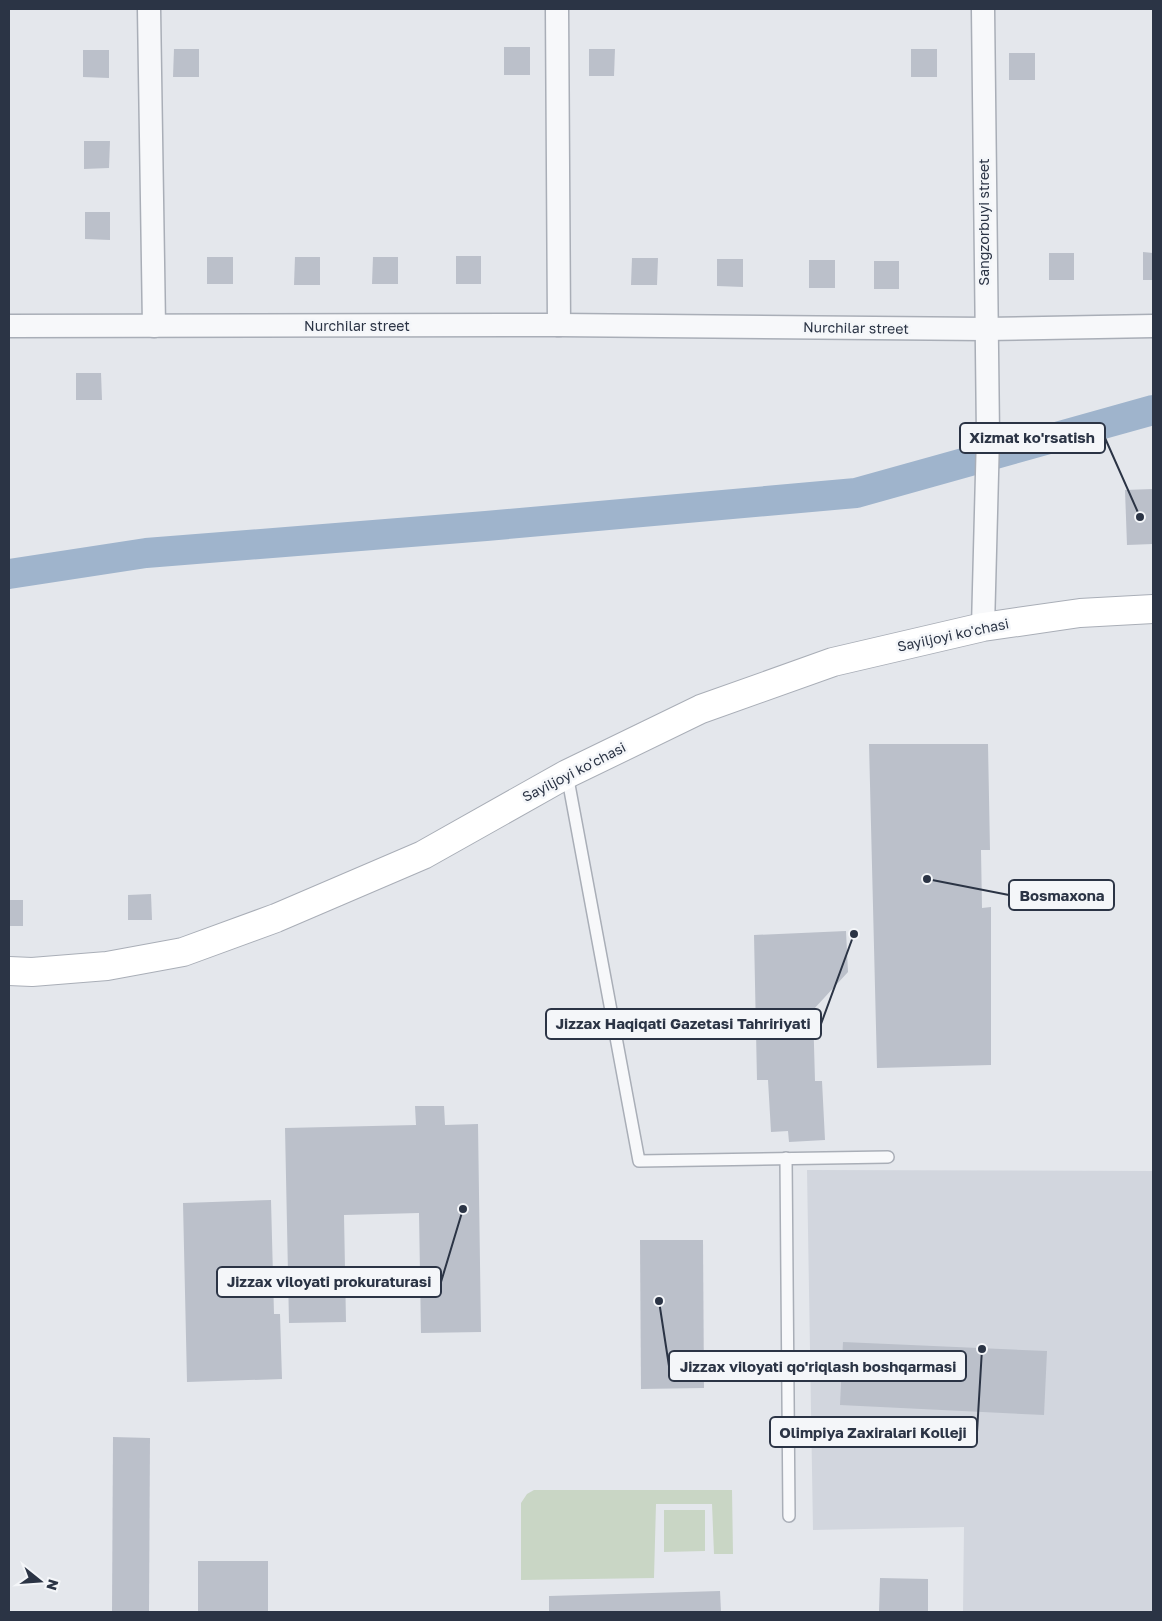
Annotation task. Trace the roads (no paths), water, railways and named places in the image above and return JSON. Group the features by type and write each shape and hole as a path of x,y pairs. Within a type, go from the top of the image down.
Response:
{"main road":[{"name":"Sayiljoyi ko'chasi","path":"9,971 32,972 107,966 183,952 276,918 424,855 567,774 701,709 824,665 983,627 1080,613 1153,609"}],"street":[{"path":"149,9 154,326"},
{"path":"557,9 559,325"},
{"name":"Sangzorbuyi street","path":"983,9 985,329 988,436 983,627"},
{"name":"Nurchilar street","path":"9,326 559,325 985,329 1153,326"}],"lane":[{"path":"567,774 640,1161 888,1157"},
{"path":"786,1158 789,1516"}],"waterway":[{"path":"9,574 146,553 486,526 856,493 1153,410"}],"place":[{"name":"Xizmat ko'rsatish","path":"1140,517"},
{"name":"Bosmaxona","path":"927,879"},
{"name":"Jizzax Haqiqati Gazetasi Tahririyati","path":"854,934"},
{"name":"Jizzax viloyati prokuraturasi","path":"463,1209"},
{"name":"Jizzax viloyati qo'riqlash boshqarmasi","path":"659,1301"},
{"name":"Olimpiya Zaxiralari Kolleji","path":"982,1349"}]}
